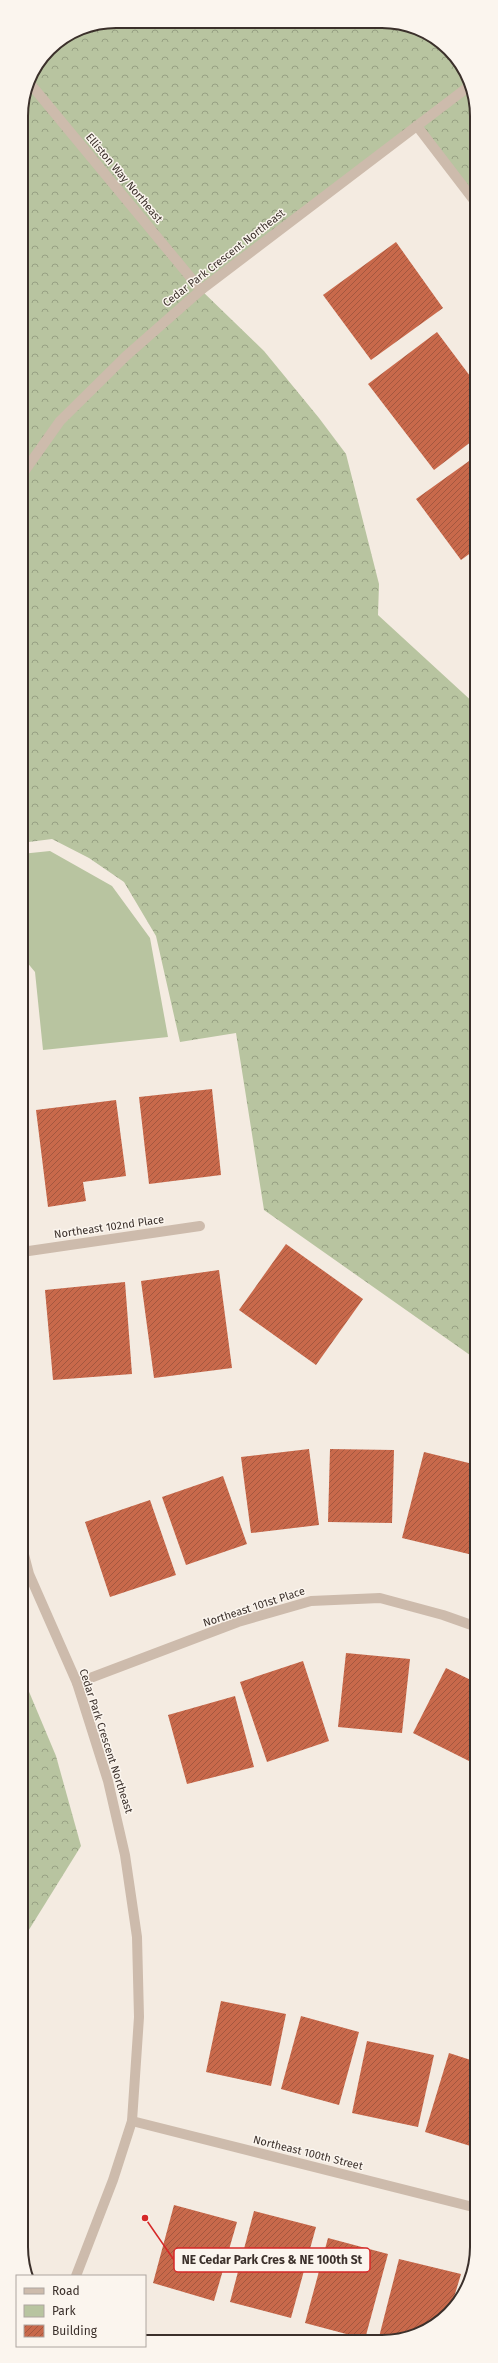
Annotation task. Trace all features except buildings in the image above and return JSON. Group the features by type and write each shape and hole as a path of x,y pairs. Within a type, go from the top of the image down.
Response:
{"street":[{"name":"Elliston Way Northeast","path":"33,87 201,290"},
{"name":"Cedar Park Crescent Northeast","path":"28,466 60,421 126,356 201,290 465,89"},
{"path":"417,126 470,195"},
{"name":"Northeast 102nd Place","path":"28,1251 200,1226"},
{"name":"Cedar Park Crescent Northeast","path":"28,1570 77,1683 118,1818 137,1937 139,2017 132,2121 114,2180 76,2275"},
{"name":"Northeast 101st Place","path":"77,1683 238,1622 311,1601 380,1598 443,1615 470,1625"},
{"name":"Northeast 100th Street","path":"132,2121 470,2206"}],"green space":[{"path":"111,28 387,28 410,33 426,40 448,58 461,77 465,88 470,116 470,195 417,126 201,290 264,351 319,418 346,454 379,584 378,615 470,699 470,1355 264,1210 236,1033 180,1042 156,936 124,882 89,858 52,839 28,842 28,111 33,88 40,72 50,58 67,43 88,33"},
{"path":"50,851 112,886 150,938 168,1037 43,1050 35,972 28,964 28,853"},
{"path":"28,1689 56,1756 81,1846 28,1931"}],"place":[{"name":"NE Cedar Park Cres & NE 100th St","path":"145,2218"}]}
